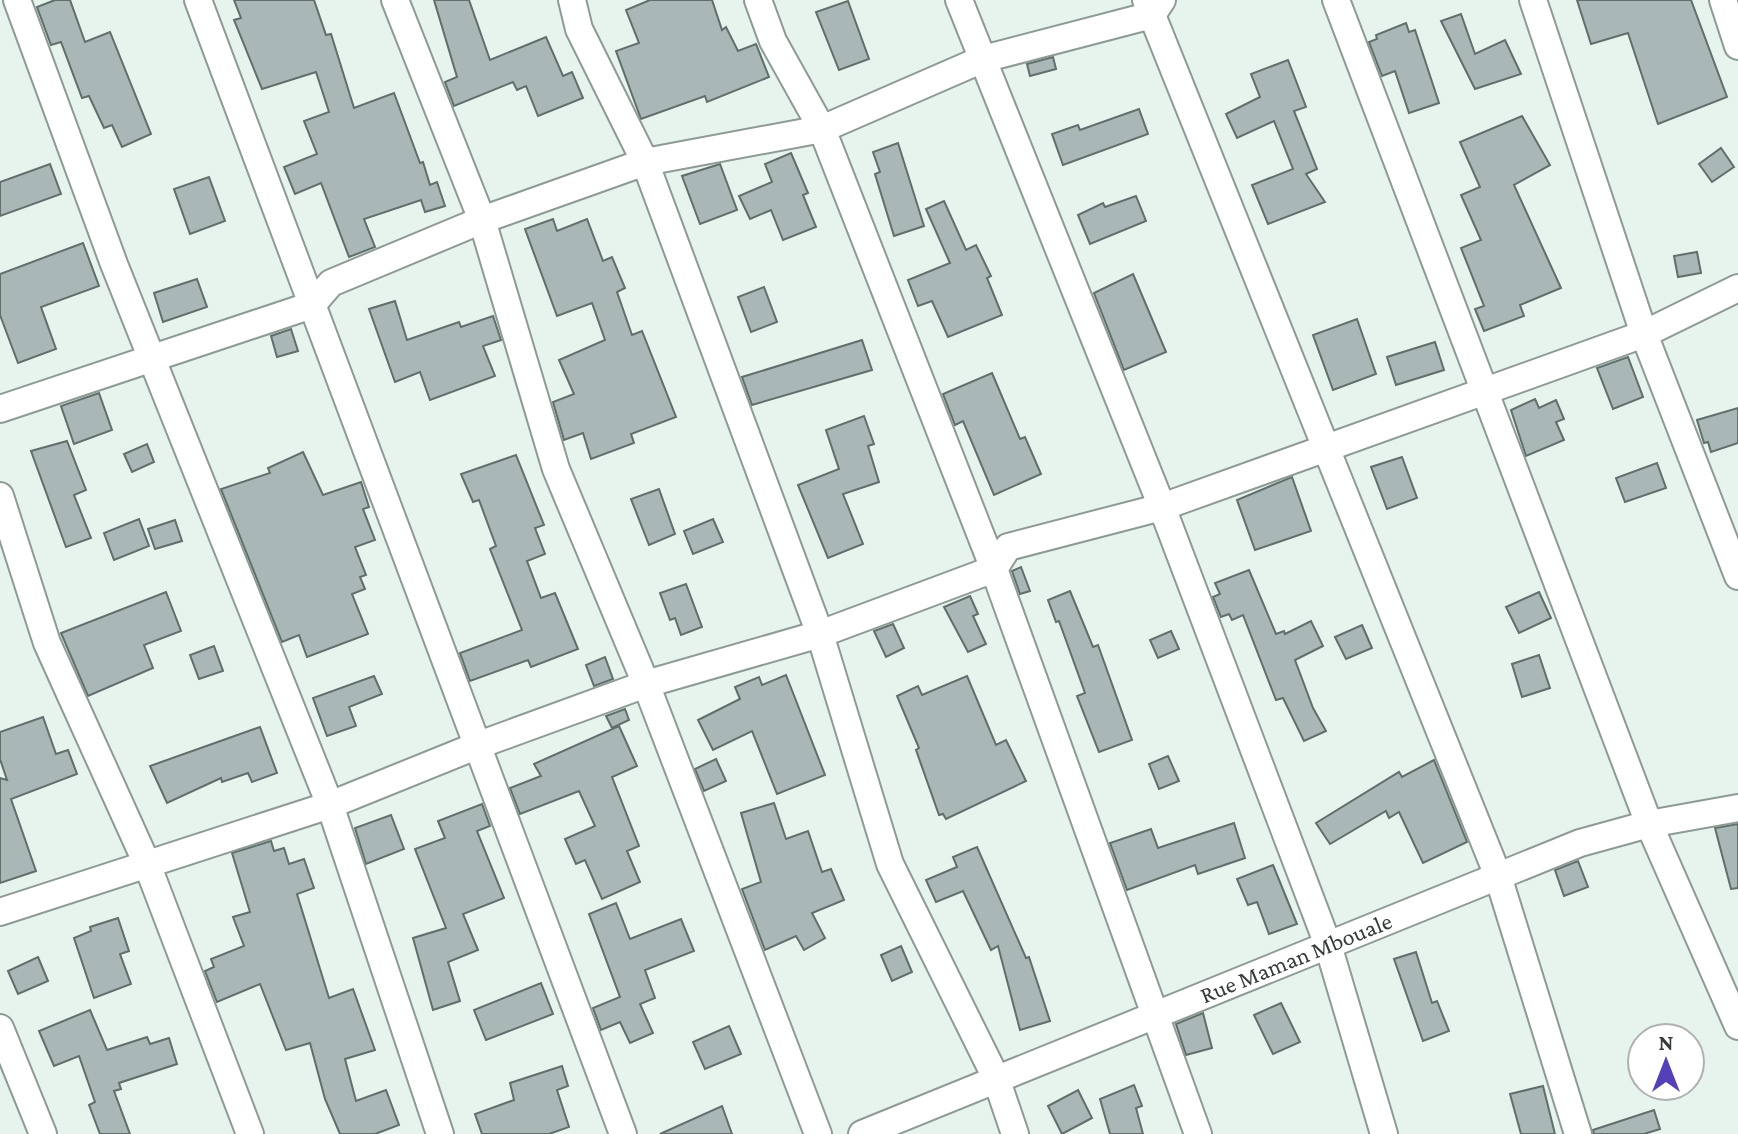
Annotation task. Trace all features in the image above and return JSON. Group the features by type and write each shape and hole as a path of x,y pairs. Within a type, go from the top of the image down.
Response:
{"street":[{"path":"17,0 152,361 330,805 440,1134"},
{"path":"198,0 623,1134"},
{"path":"395,0 482,220 556,469 646,684 818,1134"},
{"path":"572,0 579,29 645,162 820,634 890,864 996,1078 1015,1134"},
{"path":"758,0 773,41 822,129 994,569 1198,1134"},
{"path":"959,0 1162,507 1328,945 1384,1134"},
{"path":"1336,0 1649,824 1738,1026"},
{"path":"1533,0 1644,334 1738,576"},
{"path":"1723,0 1738,46"},
{"path":"0,409 152,361 312,305 331,283 482,220 645,162 822,129 983,59 1154,5 1498,876 1578,1134"},
{"path":"0,912 330,805 476,746 646,684 820,634 994,569 1008,547 1162,507 1644,334 1738,288"},
{"path":"0,496 47,643 147,864 250,1134"},
{"name":"Rue Maman Mbouale","path":"862,1134 1580,843 1649,824 1738,808"},
{"path":"0,1028 43,1134"}],"building":[{"path":"55,0 70,0 85,42 110,32 151,134 122,147 112,125 104,128 89,96 82,98 61,42 51,45 37,7"},
{"path":"234,0 314,0 326,35 331,34 354,108 394,93 420,163 423,162 430,185 437,182 445,206 425,212 421,200 364,219 375,247 349,257 321,183 295,194 284,167 317,154 304,121 329,112 316,72 262,89 234,20 241,18"},
{"path":"434,0 469,0 490,60 546,37 563,76 572,72 583,98 538,116 526,86 517,90 513,82 454,106 445,82 457,77"},
{"path":"650,0 712,0 722,30 726,27 738,51 756,44 769,77 707,102 705,96 641,119 616,51 639,43 626,10"},
{"path":"1577,0 1691,0 1727,97 1658,124 1628,33 1591,44"},
{"path":"848,1 869,59 839,70 816,12"},
{"path":"1461,14 1475,54 1505,40 1521,74 1475,89 1441,21"},
{"path":"1406,23 1409,32 1415,30 1439,103 1409,113 1395,71 1382,76 1369,42 1377,39 1376,35"},
{"path":"1053,57 1056,69 1030,76 1027,64"},
{"path":"1288,60 1306,107 1294,111 1317,169 1306,174 1325,202 1268,224 1252,185 1293,169 1274,121 1237,138 1226,114 1260,97 1251,74"},
{"path":"1139,109 1148,134 1063,165 1052,134 1078,125 1080,130"},
{"path":"1522,116 1550,165 1514,185 1561,288 1520,305 1524,316 1484,331 1475,309 1484,306 1461,248 1481,240 1461,195 1480,187 1460,142"},
{"path":"898,143 924,226 894,236 875,174 880,172 873,152"},
{"path":"1721,148 1734,167 1712,182 1699,164"},
{"path":"791,153 808,193 803,195 816,227 783,240 771,210 750,219 739,196 772,182 765,164"},
{"path":"50,164 61,194 0,216 0,182"},
{"path":"720,164 737,210 700,224 682,176"},
{"path":"209,177 225,221 190,234 174,189"},
{"path":"1136,196 1146,221 1090,244 1078,215 1103,203 1105,207"},
{"path":"944,201 966,250 976,245 991,276 987,278 1002,315 948,337 932,301 918,306 908,280 950,263 926,209"},
{"path":"553,219 557,231 587,219 603,261 612,257 625,288 617,292 632,335 642,331 676,417 631,434 634,443 591,459 583,433 564,440 553,402 574,394 559,360 605,340 592,303 557,316 525,229"},
{"path":"83,243 99,286 41,307 56,349 18,363 0,315 0,274"},
{"path":"1697,252 1701,273 1678,277 1674,256"},
{"path":"1133,274 1166,352 1124,370 1094,293"},
{"path":"197,279 207,307 163,322 154,293"},
{"path":"764,287 777,322 751,332 738,297"},
{"path":"395,301 407,340 459,322 461,327 493,316 501,340 483,346 495,376 430,400 420,372 395,382 369,309"},
{"path":"1357,319 1376,374 1333,390 1313,335"},
{"path":"291,329 298,351 277,357 271,336"},
{"path":"862,340 872,370 752,405 742,377"},
{"path":"1435,342 1444,370 1396,385 1387,357"},
{"path":"1628,357 1643,397 1613,409 1597,368"},
{"path":"992,373 1020,439 1025,437 1041,474 994,495 963,421 955,425 943,394"},
{"path":"99,393 112,430 74,444 61,406"},
{"path":"1535,399 1539,408 1556,400 1564,419 1556,422 1564,440 1526,456 1511,410"},
{"path":"1738,408 1738,443 1711,452 1708,442 1704,443 1697,420"},
{"path":"864,416 874,444 868,446 879,482 843,494 863,544 828,558 798,485 839,469 826,430"},
{"path":"67,441 86,490 74,495 91,538 66,547 31,451"},
{"path":"147,444 154,462 132,472 124,454"},
{"path":"303,452 323,495 361,482 369,507 363,509 375,540 355,547 366,575 360,577 365,589 352,594 368,634 307,657 299,635 282,642 221,489 270,473 268,468"},
{"path":"516,455 544,525 535,528 545,554 527,561 541,598 555,593 578,649 531,667 528,660 470,681 460,653 522,630 490,549 496,546 479,500 473,502 461,474"},
{"path":"1402,457 1417,498 1387,509 1371,467"},
{"path":"1657,463 1666,488 1625,502 1616,478"},
{"path":"1292,477 1311,531 1255,550 1237,500"},
{"path":"659,489 675,534 649,545 631,499"},
{"path":"139,519 149,546 114,560 104,533"},
{"path":"713,519 723,542 693,554 684,531"},
{"path":"175,520 182,541 155,549 148,529"},
{"path":"1021,567 1030,591 1020,594 1012,571"},
{"path":"1249,570 1276,634 1284,631 1285,634 1311,621 1323,646 1295,660 1313,708 1326,731 1304,741 1283,698 1276,700 1243,615 1232,620 1229,614 1221,617 1213,597 1220,594 1215,583"},
{"path":"686,584 702,627 681,635 675,618 670,620 660,593"},
{"path":"1070,591 1093,647 1098,645 1132,740 1099,752 1077,696 1085,693 1059,621 1056,622 1048,600"},
{"path":"166,592 181,631 144,645 153,668 88,696 61,633"},
{"path":"1539,592 1551,618 1519,633 1506,607"},
{"path":"970,596 978,614 973,616 986,644 968,652 944,607"},
{"path":"893,624 904,648 886,657 874,631"},
{"path":"1362,625 1372,648 1346,659 1335,637"},
{"path":"1171,631 1179,649 1158,658 1150,640"},
{"path":"214,646 223,671 199,679 190,655"},
{"path":"1539,655 1550,688 1522,697 1512,664"},
{"path":"605,657 613,679 594,686 586,665"},
{"path":"786,675 825,775 777,794 752,731 713,750 698,720 740,699 735,687 759,677 762,685"},
{"path":"374,676 382,694 349,707 356,726 327,736 313,698"},
{"path":"967,676 996,745 1006,740 1026,781 946,819 943,814 939,815 916,750 919,748 897,696 918,686 922,695"},
{"path":"625,709 629,720 612,728 606,716"},
{"path":"43,717 56,754 68,750 77,774 11,799 36,871 0,883 0,778 7,780 0,759 0,732"},
{"path":"619,726 637,766 612,777 639,846 627,851 640,882 602,899 585,860 576,864 565,839 595,826 579,791 520,814 510,788 541,776 534,764"},
{"path":"260,727 277,773 252,782 248,773 222,782 221,778 167,803 150,766"},
{"path":"1168,756 1179,781 1159,789 1149,764"},
{"path":"716,759 726,781 704,791 695,769"},
{"path":"1434,760 1467,842 1423,863 1399,812 1389,818 1386,811 1330,844 1316,823 1399,772 1402,777"},
{"path":"774,803 786,839 808,831 822,872 831,869 844,900 812,913 825,938 804,950 796,936 765,950 742,889 761,882 741,813"},
{"path":"482,804 490,826 477,831 504,898 463,914 478,950 448,962 460,1001 433,1010 413,938 446,928 415,849 445,838 438,821"},
{"path":"391,815 404,849 366,864 355,828"},
{"path":"1234,823 1245,858 1198,874 1195,865 1127,890 1110,843 1151,829 1158,848"},
{"path":"1738,824 1738,888 1731,889 1715,828"},
{"path":"271,841 274,851 284,848 289,864 304,859 314,888 297,894 329,998 353,989 375,1050 345,1059 356,1101 386,1090 399,1125 375,1134 340,1134 325,1099 310,1043 286,1050 260,984 217,1002 205,971 214,967 211,959 244,946 233,917 250,912 232,853"},
{"path":"977,847 1026,958 1029,957 1050,1021 1020,1030 998,946 991,950 963,891 936,902 926,880 957,867 953,857"},
{"path":"1578,861 1588,887 1564,896 1555,870"},
{"path":"1273,865 1297,924 1269,934 1257,902 1248,905 1237,879"},
{"path":"616,903 630,939 681,919 694,951 645,970 655,998 640,1004 653,1033 630,1043 620,1022 601,1030 593,1008 620,997 589,914"},
{"path":"118,918 129,951 120,954 131,984 94,998 74,938 91,931 90,927"},
{"path":"901,946 912,972 892,981 881,955"},
{"path":"1416,952 1432,1003 1437,1001 1449,1031 1423,1041 1394,959"},
{"path":"38,957 48,981 18,994 8,971"},
{"path":"541,983 553,1014 486,1040 474,1010"},
{"path":"1281,1003 1300,1042 1273,1054 1254,1015"},
{"path":"90,1010 107,1050 147,1037 150,1044 169,1038 177,1064 119,1083 121,1089 114,1091 130,1134 100,1134 89,1105 95,1102 79,1056 54,1066 39,1031"},
{"path":"1203,1013 1212,1048 1186,1055 1176,1024"},
{"path":"729,1026 741,1054 705,1069 693,1042"},
{"path":"562,1066 568,1086 557,1090 569,1127 549,1134 482,1134 475,1114 514,1100 510,1083"},
{"path":"1134,1085 1142,1106 1136,1108 1143,1134 1110,1134 1100,1099"},
{"path":"1543,1086 1555,1134 1521,1134 1510,1094"},
{"path":"1078,1090 1092,1118 1062,1134 1048,1106"},
{"path":"722,1106 732,1134 660,1134"},
{"path":"1654,1110 1660,1129 1644,1134 1594,1134 1593,1130"}]}
